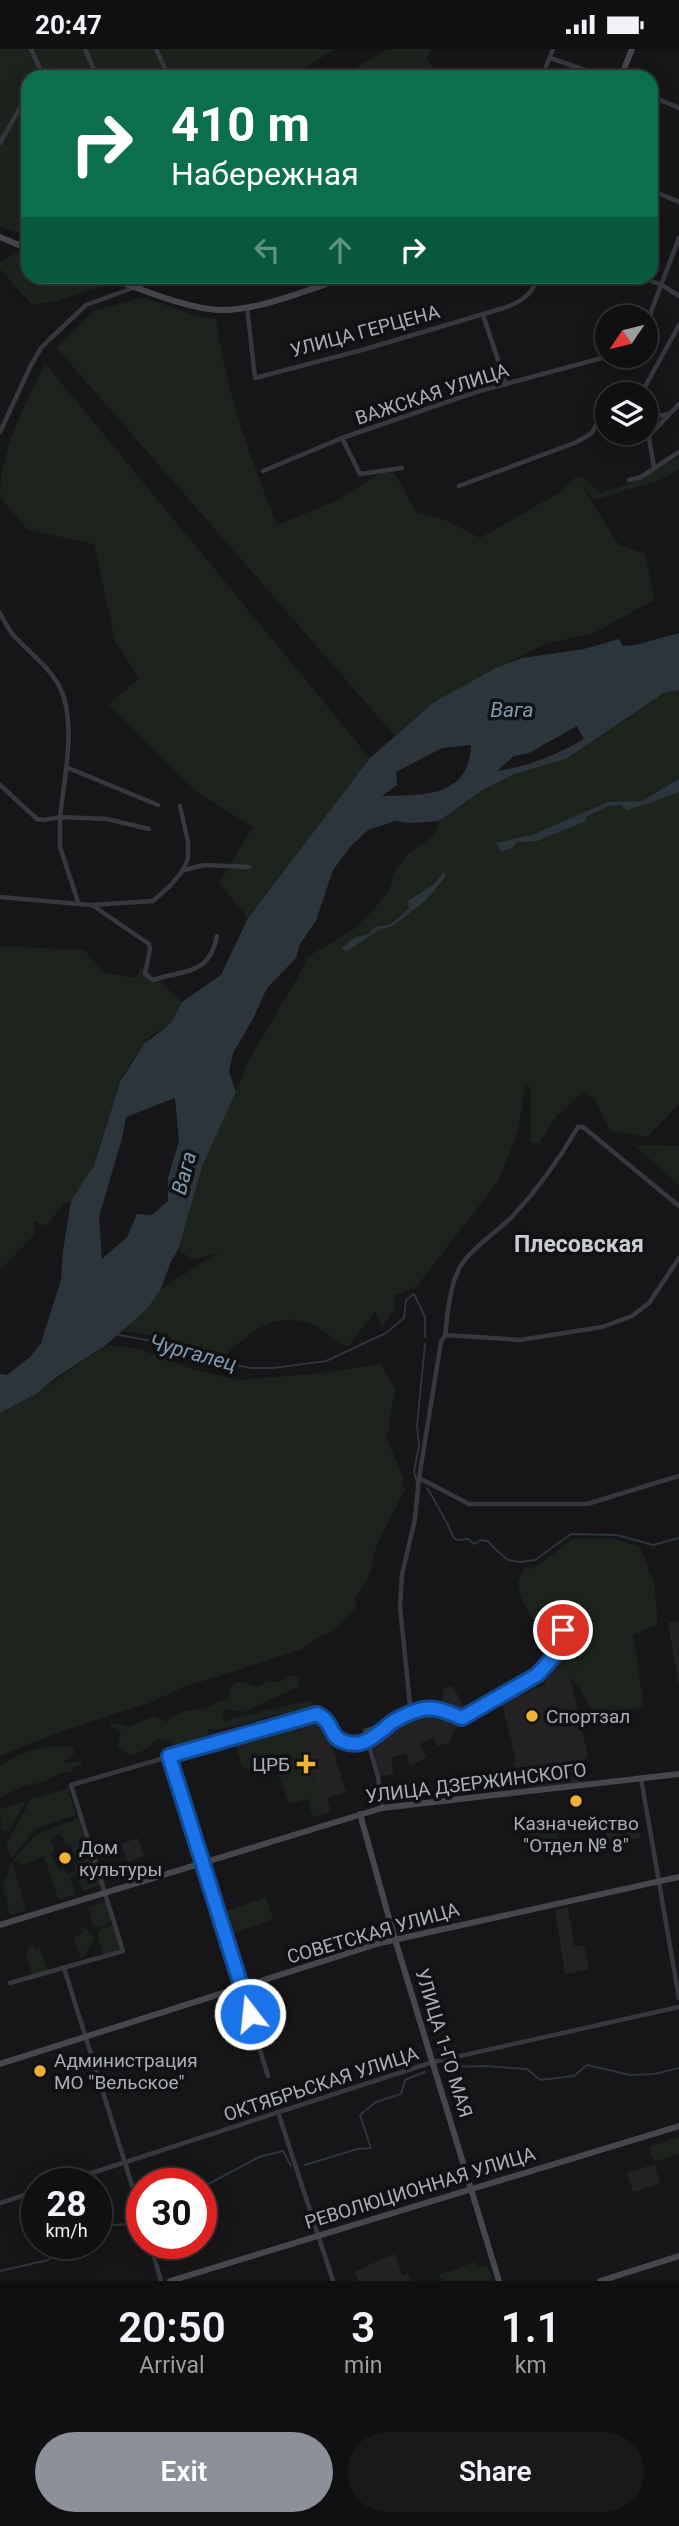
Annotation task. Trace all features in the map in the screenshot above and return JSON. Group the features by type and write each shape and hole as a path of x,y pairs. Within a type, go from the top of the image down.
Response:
{"main road":[{"path":"624,70 632,49"},
{"path":"0,237 21,246"},
{"path":"126,284 218,310 247,307 324,284"},
{"name":"УЛИЦА ДЗЕРЖИНСКОГО","path":"0,1925 382,1808 679,1774"},
{"name":"УЛИЦА 1-ГО МАЯ","path":"360,1814 395,1939 499,2281"},
{"name":"СОВЕТСКАЯ УЛИЦА","path":"0,2064 395,1939 679,1877"},
{"name":"РЕВОЛЮЦИОННАЯ УЛИЦА","path":"170,2281 679,2126"},
{"path":"600,2281 679,2256"}],"street":[{"path":"31,49 38,70"},
{"path":"85,49 94,70"},
{"path":"156,49 166,70"},
{"path":"545,70 553,49"},
{"path":"550,58 585,70"},
{"path":"658,99 679,109"},
{"path":"0,143 21,106"},
{"path":"658,193 679,202"},
{"path":"654,305 679,238"},
{"path":"0,432 41,348 86,305 147,284"},
{"name":"УЛИЦА ГЕРЦЕНА","path":"247,307 255,378 483,315 521,302 532,292 536,284"},
{"path":"658,284 679,296"},
{"path":"483,315 506,384"},
{"path":"648,382 679,325"},
{"name":"ВАЖСКАЯ УЛИЦА","path":"263,471 342,438 476,392 595,360"},
{"path":"658,426 679,404"},
{"path":"658,416 668,414"},
{"path":"460,486 577,442 592,433 595,427"},
{"path":"342,438 360,474 402,468"},
{"path":"650,445 654,467"},
{"path":"629,480 641,477 679,452"},
{"path":"0,613 12,634 58,684 66,702 68,730 60,847 78,902"},
{"path":"66,767 158,805"},
{"path":"0,785 37,819 107,819 149,829"},
{"path":"0,897 91,905 153,901 171,885 183,870 188,858 188,842 180,807"},
{"path":"183,870 204,865 250,867"},
{"path":"91,905 149,944 145,974 153,981 198,968 214,952 217,936"},
{"path":"411,1715 400,1607 402,1574 415,1519 419,1478 451,1290 461,1265 538,1187 562,1156 578,1127 583,1127 679,1206"},
{"path":"445,1335 520,1340 602,1327 632,1316 649,1303 679,1258"},
{"path":"419,1478 468,1504 587,1504 679,1476"},
{"path":"382,1808 378,1777 365,1731 420,1710 439,1709 462,1718 537,1675 562,1647 563,1630"},
{"path":"10,1983 123,1951 71,1785 317,1714 330,1724 334,1736 351,1744 368,1742 393,1722"},
{"path":"169,1756 268,2076"},
{"path":"640,1778 679,1998"},
{"path":"64,1968 127,2168"},
{"name":"ОКТЯБРЬСКАЯ УЛИЦА","path":"107,2168 433,2063 679,2007"},
{"path":"278,2112 333,2281"},
{"path":"0,2203 21,2196"},
{"path":"155,2259 162,2281"}],"shaded area":[{"path":"0,49 335,49 301,70 21,70 21,235 0,226"},
{"path":"388,49 431,49 426,59 435,70 352,70"},
{"path":"21,250 21,284 113,284 57,301 32,305 0,269 0,262"},
{"path":"143,297 197,316 216,319 232,398 277,525 338,500 385,470 395,474 417,513 446,520 480,538 560,492 576,477 584,479 600,493 634,482 679,457 679,469 660,480 595,500 580,483 619,545 645,553 654,600 594,633 545,644 434,702 395,736 56,347 93,311"},
{"path":"45,363 370,758 248,918 219,883 253,827 198,793 108,705 139,678 115,641 94,544 28,530 0,497 9,445"},
{"path":"679,690 679,1104 647,1137 610,1131 595,1100 582,1092 555,1118 539,1143 530,1142 531,1091 526,1083 518,1131 499,1180 417,1286 394,1296 395,1309 382,1327 375,1311 348,1347 317,1326 298,1320 273,1322 262,1327 222,1358 168,1338 122,1331 147,1309 161,1289 219,1252 194,1260 178,1250 215,1133 249,1059 307,957 353,930 371,912 389,891 394,873 410,852 434,836 439,821 481,791 516,774 566,759 665,693"},
{"path":"0,946 84,950 109,974 137,978 140,967 182,1002 171,1023 151,1036 131,1062 120,1082 91,1171 71,1201 64,1204 46,1226 34,1221 35,1234 0,1270"},
{"path":"634,1145 679,1146 679,1185"},
{"path":"106,1345 139,1349 196,1370 238,1380 315,1374 381,1364 395,1389 387,1438 404,1480 402,1486 406,1487 377,1545 366,1581 355,1597 356,1608 330,1633 316,1638 303,1649 184,1687 149,1703 54,1734 0,1756 0,1413 41,1390"},
{"path":"573,1539 616,1539 640,1547 654,1583 658,1624 633,1635 644,1707 595,1717 579,1687 558,1668 521,1598 518,1583 524,1567 533,1569"},
{"path":"679,1621 679,1682 678,1682 668,1623"},
{"path":"559,1657 572,1686 588,1756 579,1766 581,1783 533,1789 530,1767 515,1772 513,1762 516,1761 502,1703 546,1684 542,1673"},
{"path":"292,1675 299,1678 300,1686 244,1712 225,1709 222,1713 224,1721 309,1700 318,1708 318,1712 280,1714 236,1726 208,1729 209,1741 180,1748 158,1740 132,1755 117,1745 121,1731 110,1726 111,1723 129,1727 153,1716 167,1722 182,1712 203,1709 228,1700 232,1686 238,1681 258,1687 267,1681 279,1682"},
{"path":"452,1686 472,1718 456,1729 448,1743 437,1746 433,1737 420,1744 427,1758 410,1765 406,1753 391,1757 393,1774 380,1777 372,1746 401,1723 412,1706 442,1700 444,1688"},
{"name":"ЦРБ","path":"317,1717 324,1721 346,1792 327,1798 331,1812 313,1817 308,1799 289,1804 274,1760 242,1767 234,1741"},
{"name":"ЦРБ","path":"299,1722 325,1814 313,1817 308,1799 289,1804 274,1760 242,1767 234,1741"},
{"path":"44,1747 73,1747 74,1754 65,1760 65,1763 82,1761 82,1764 75,1766 71,1772 63,1772 44,1782 23,1786 0,1797 0,1766 16,1756"},
{"path":"68,1788 76,1815 35,1829 12,1858 6,1845 31,1799"},
{"path":"26,1801 8,1832 1,1829 0,1809"},
{"path":"78,1818 100,1885 84,1891 75,1875 70,1878 76,1894 59,1900 44,1857 21,1865 19,1860 12,1863 26,1910 10,1915 3,1886 11,1863 37,1834","holes":["60,1833 67,1846 70,1845 78,1863 74,1865 76,1870 67,1874 65,1869 60,1872 51,1854 55,1851 50,1839"]},
{"path":"550,1824 551,1831 557,1830 558,1839 532,1843 529,1827"},
{"path":"637,1824 640,1838 608,1844 605,1830"},
{"path":"138,1838 144,1856 127,1862 121,1844"},
{"path":"266,1897 273,1920 235,1933 227,1911"},
{"path":"106,1901 111,1917 109,1923 100,1928 93,1924 88,1907"},
{"path":"568,1908 574,1946 584,1945 589,1967 587,1970 565,1974 555,1910"},
{"path":"111,1925 120,1948 103,1955 97,1936 100,1930"},
{"path":"81,1928 88,1929 89,1934 95,1937 81,1959 73,1937 83,1933"},
{"path":"33,1944 35,1949 39,1948 48,1970 33,1975 26,1956"},
{"path":"679,2137 679,2154 654,2162 649,2147"},
{"path":"655,2164 660,2183 633,2192 627,2173"},
{"path":"395,2254 402,2275 408,2273 411,2281 358,2281 355,2271"},
{"path":"475,2262 477,2267 487,2265 492,2278 484,2281 444,2281 438,2275"}],"water":[{"name":"Вага","path":"679,633 679,690 664,693 566,759 515,774 481,791 439,821 395,821 368,830 351,846 333,870 316,921 300,944 296,958 267,988 233,1053 229,1072 236,1092 203,1164 178,1250 161,1289 147,1309 106,1345 58,1376 36,1394 0,1413 0,1374 7,1375 30,1357 41,1343 61,1280 71,1201 94,1165 120,1082 144,1044 171,1023 182,1002 221,975 248,918 370,758 434,702 496,668 522,658 584,649 619,639 623,646","holes":["577,726 584,739 574,745 531,763 497,771 514,756 529,753","471,745 468,762 462,775 453,784 428,793 382,796 397,785 396,772 442,748","175,1098 179,1141 168,1178 168,1201 152,1215 137,1214 127,1237 102,1259 99,1217 126,1117"]},
{"path":"679,779 679,792 647,804 626,810 621,805 608,806 586,817 586,821 537,841 517,842 512,848 501,852 496,843 532,835 608,802 642,801"},
{"path":"444,872 446,876 426,900 393,926 380,929 344,951 342,948 354,938 395,921 409,908 408,901 433,885"}],"waterway":[{"name":"Чургалец","path":"119,1335 168,1344 212,1361 252,1368 326,1361 386,1333 404,1318 406,1300 414,1294 425,1317 425,1337"},
{"name":"Чургалец","path":"417,1483 414,1472 419,1446 417,1426 425,1344"},
{"name":"Чургалец","path":"427,1488 453,1537 457,1540 468,1539 474,1544 481,1540 488,1541 508,1560 535,1560 571,1534 617,1535 653,1545 679,1538"},
{"path":"446,2067 527,2069 540,2080 574,2076 587,2065 630,2075 654,2074 679,2068"},
{"path":"305,2165 357,2149 371,2148 360,2115 376,2102 401,2094 405,2080 425,2072"},
{"path":"217,2179 259,2157 283,2151 291,2166"},
{"path":"112,2225 126,2224"},
{"path":"0,2271 49,2259"}],"place":[{"name":"Спортзал","path":"532,1716"},
{"name":"ЦРБ","path":"306,1764"},
{"name":"Казначейство \"Отдел № 8\"","path":"576,1801"},
{"name":"Дом культуры","path":"65,1858"},
{"name":"Администрация МО \"Вельское\"","path":"40,2071"}],"district":[{"name":"Плесовская","path":"579,1244"}],"route":[{"path":"250,2014 169,1756 317,1714 330,1724 334,1736 351,1744 368,1742 397,1719 420,1710 439,1709 462,1718 537,1675 562,1647 563,1630"}]}
